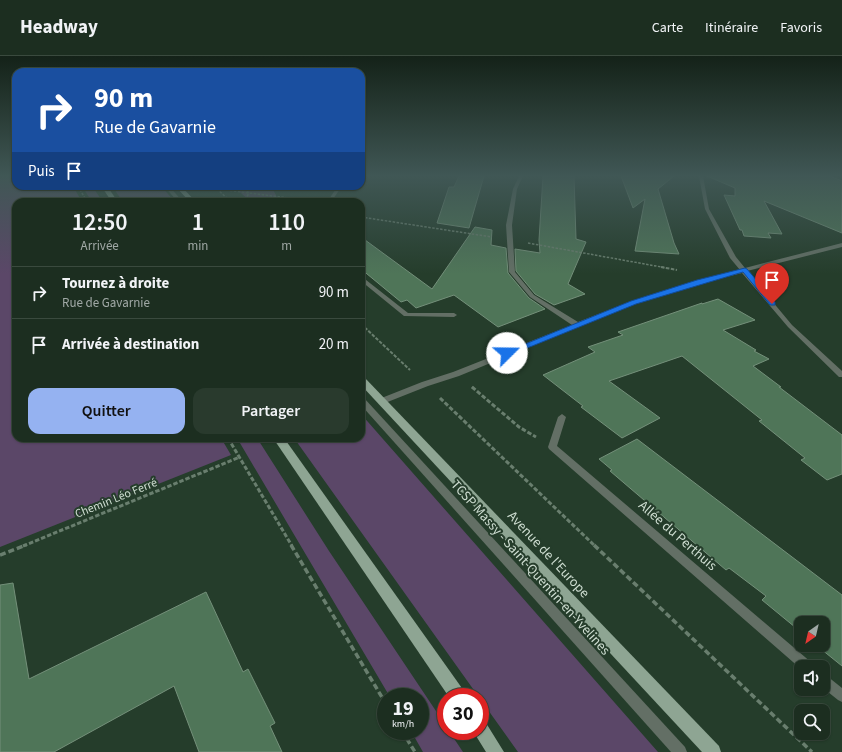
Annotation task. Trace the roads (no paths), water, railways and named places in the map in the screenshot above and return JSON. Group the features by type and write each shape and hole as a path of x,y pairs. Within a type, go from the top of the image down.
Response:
{"main road":[{"name":"Avenue de l'Europe","path":"365,383 713,752"},
{"path":"281,442 452,688"},
{"path":"488,740 496,752"}],"street":[{"path":"512,208 509,225 512,272 532,296 577,325"},
{"path":"707,208 733,258 745,270 790,326 842,375"},
{"path":"382,402 425,384 456,374 634,302 700,282 842,245"},
{"path":"365,281 406,315 454,315"},
{"name":"TCSP Massy - Saint-Quentin-en-Yvelines","path":"365,404 680,752"},
{"name":"Allée du Perthuis","path":"562,417 552,447 800,660"},
{"path":"830,686 842,696"}]}
